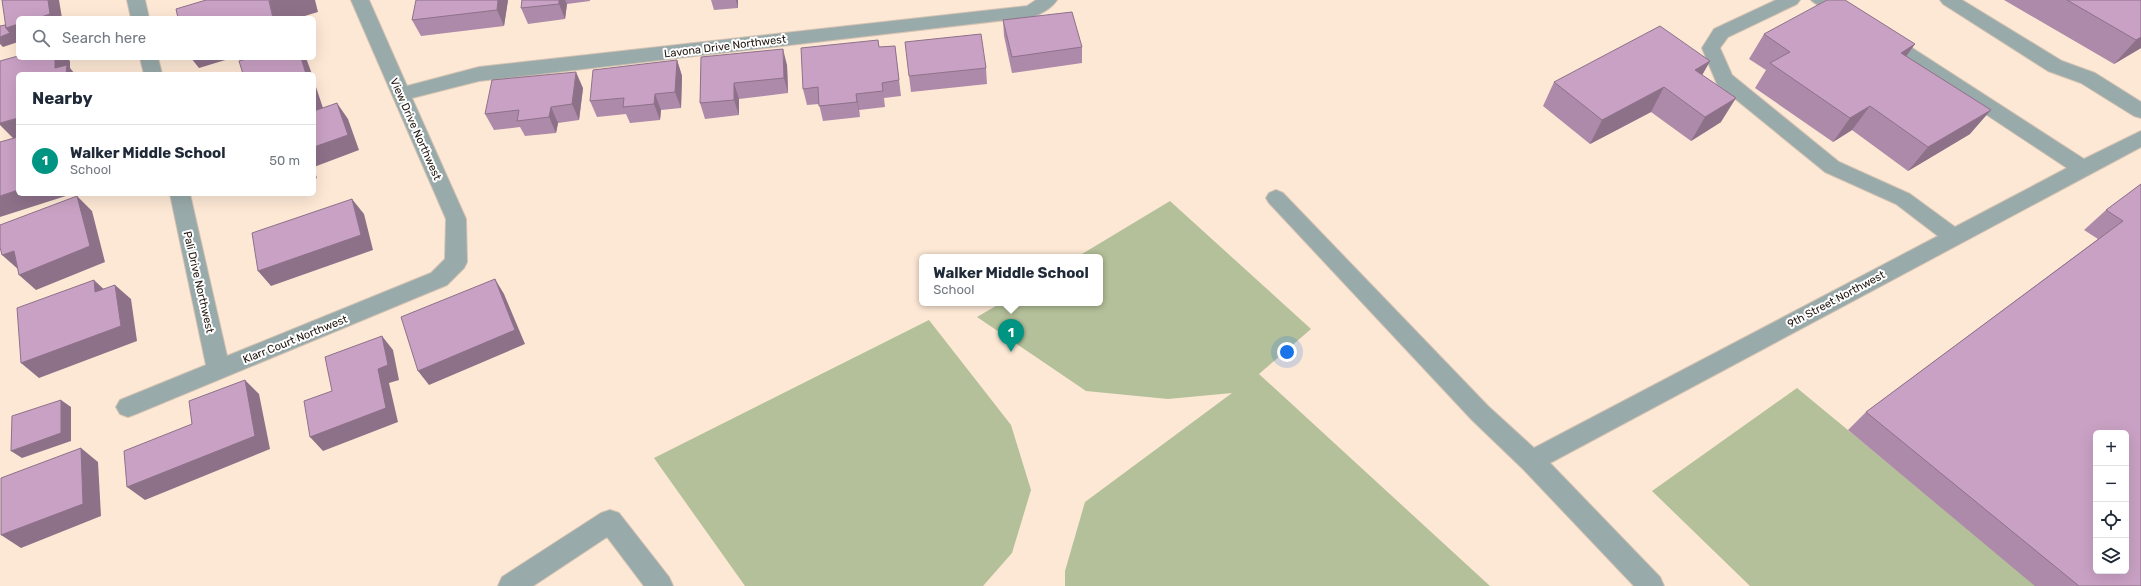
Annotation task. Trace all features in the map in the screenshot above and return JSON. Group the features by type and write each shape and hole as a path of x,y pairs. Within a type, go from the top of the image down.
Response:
{"street":[{"path":"136,0 140,16"},
{"name":"View Drive Northwest","path":"360,0 456,219 456,262"},
{"name":"Lavona Drive Northwest","path":"400,94 479,74 1032,11 1048,0"},
{"path":"1791,0 1721,33 1711,48 1724,79 1832,167 1903,199 1954,237"},
{"path":"1820,0 1832,4 2083,169"},
{"path":"1949,0 2055,66 2088,78 2141,111"},
{"path":"150,60 152,72"},
{"name":"9th Street Northwest","path":"1532,461 2141,138"},
{"name":"Pali Drive Northwest","path":"180,196 219,370"},
{"path":"1276,198 1480,413 1532,461 1651,586"},
{"name":"Klarr Court Northwest","path":"128,407 439,279 456,262"},
{"path":"511,586 610,521 660,586"}],"green space":[{"path":"1170,201 1311,329 1259,374 1490,586 1065,586 1065,571 1085,502 1232,393 1168,399 1086,391 977,317 996,306 1103,306 1103,254 1082,254"},
{"path":"929,320 1011,425 1031,490 1012,553 983,586 745,586 654,458"},
{"path":"1797,388 2037,586 1750,586 1652,491"}],"building":[{"path":"2,0 48,0 50,14 44,16 16,16 16,25 6,28"},
{"path":"206,0 273,0 269,1 273,16 178,16 176,9"},
{"path":"416,0 498,0 497,10 412,20"},
{"path":"522,0 559,0 559,4 521,8"},
{"path":"1827,0 1845,0 1915,44 1901,53 1991,110 1928,147 1870,106 1850,118 1770,63 1790,52 1764,34"},
{"path":"2067,0 2141,0 2141,37 2136,40"},
{"path":"1072,12 1082,47 1012,57 1003,20"},
{"path":"5,25 10,33 0,37 0,26"},
{"path":"1660,26 1710,61 1695,70 1736,98 1705,117 1664,87 1602,120 1554,82"},
{"path":"981,34 986,68 909,76 905,42"},
{"path":"878,40 879,47 895,46 899,80 882,83 883,91 856,94 857,102 819,106 818,87 803,89 801,48"},
{"path":"783,49 784,78 734,83 734,100 700,103 701,57"},
{"path":"16,57 16,60 55,60 55,68 67,65 66,72 16,72 16,119 0,123 0,61"},
{"path":"302,60 305,72 242,72 239,61"},
{"path":"677,60 675,92 655,94 654,104 623,107 624,98 590,101 593,70"},
{"path":"576,72 572,104 551,107 549,117 517,121 519,110 485,114 492,80"},
{"path":"337,103 348,135 316,146 316,110"},
{"path":"16,138 16,191 0,196 0,142"},
{"path":"2141,184 2141,586 2079,586 1866,412 2123,221 2106,210"},
{"path":"77,196 90,246 19,275 14,251 2,255 0,247 0,225"},
{"path":"352,199 361,235 258,271 252,233"},
{"path":"495,279 515,330 418,371 401,317"},
{"path":"94,280 95,292 115,285 121,326 21,363 17,308"},
{"path":"382,336 388,365 378,369 386,408 310,437 304,401 332,391 325,357"},
{"path":"245,380 255,436 127,487 124,451 192,424 189,401"},
{"path":"61,400 61,433 11,451 12,416"},
{"path":"81,448 83,504 1,535 1,478"}],"place":[{"name":"Walker Middle School","path":"1011,352"}]}
